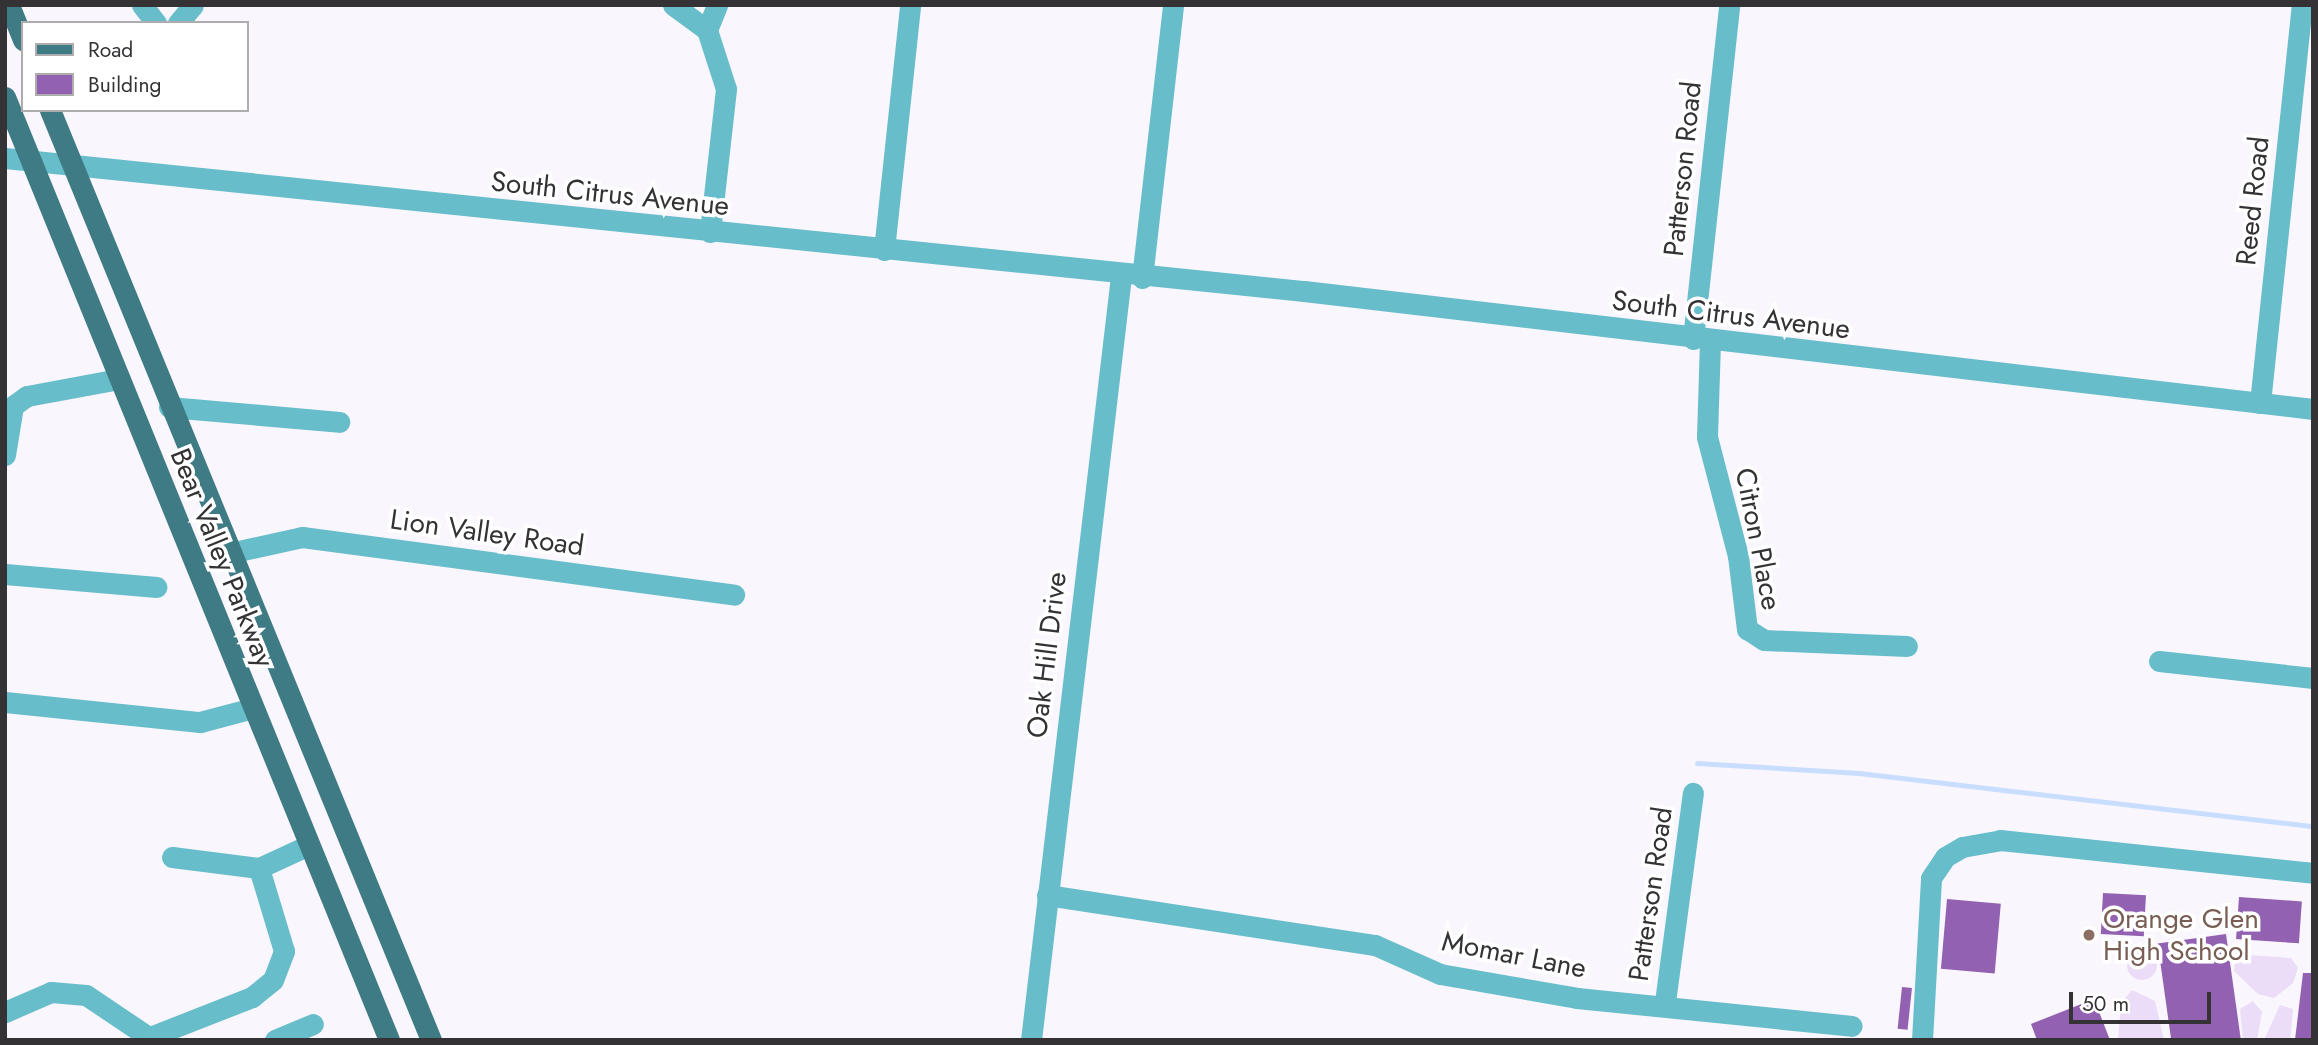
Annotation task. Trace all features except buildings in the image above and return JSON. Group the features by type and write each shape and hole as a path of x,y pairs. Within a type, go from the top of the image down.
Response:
{"main road":[{"path":"9,5 21,35"},
{"name":"Bear Valley Parkway","path":"5,97 389,1040"},
{"name":"Bear Valley Parkway","path":"51,112 169,407 234,552 430,1040"}],"street":[{"path":"142,5 154,21"},
{"path":"180,21 193,5"},
{"path":"673,5 707,30 726,89 710,232"},
{"path":"707,30 718,5"},
{"path":"884,250 910,5"},
{"path":"1131,277 1174,5"},
{"name":"Patterson Road","path":"1702,340 1728,5"},
{"name":"Reed Road","path":"2260,403 2302,5"},
{"name":"South Citrus Avenue","path":"5,158 1131,277 1304,291 1702,340 2313,409"},
{"name":"Oak Hill Drive","path":"1031,1040 1047,895 1131,277"},
{"name":"Citron Place","path":"1702,340 1707,437 1738,556 1747,628 1764,640 1907,646"},
{"path":"5,455 13,406 27,396 119,379"},
{"path":"169,407 339,422"},
{"name":"Lion Valley Road","path":"234,552 302,537 734,595"},
{"path":"5,574 156,587"},
{"path":"2159,661 2313,678"},
{"path":"5,702 200,722 253,708"},
{"name":"Patterson Road","path":"1665,1002 1693,793"},
{"path":"1922,1040 1931,878 1935,866 1962,847 2000,840 2313,873"},
{"path":"172,857 259,868 309,845"},
{"path":"5,1012 51,992 86,995 152,1038 252,998 273,980 284,951 259,868"},
{"name":"Momar Lane","path":"1047,895 1375,945 1440,974 1577,998 1665,1002 1852,1026"},
{"path":"275,1040 313,1024"}],"shaded area":[{"path":"2142,950 2148,951 2156,959 2156,971 2148,979 2142,980 2136,979 2128,971 2127,965 2128,959 2136,951"},
{"path":"2247,955 2291,958 2298,968 2293,983 2274,998 2258,994 2234,971 2235,961"},
{"path":"2132,990 2155,1001 2164,1040 2118,1040 2121,1003"},
{"path":"2253,1001 2262,1012 2257,1040 2243,1040 2240,1009"},
{"path":"2280,1005 2293,1009 2290,1040 2264,1040"}],"waterway":[{"path":"1697,763 1859,773 2313,826"}],"place":[{"name":"Orange Glen High School","path":"2089,935"}]}
